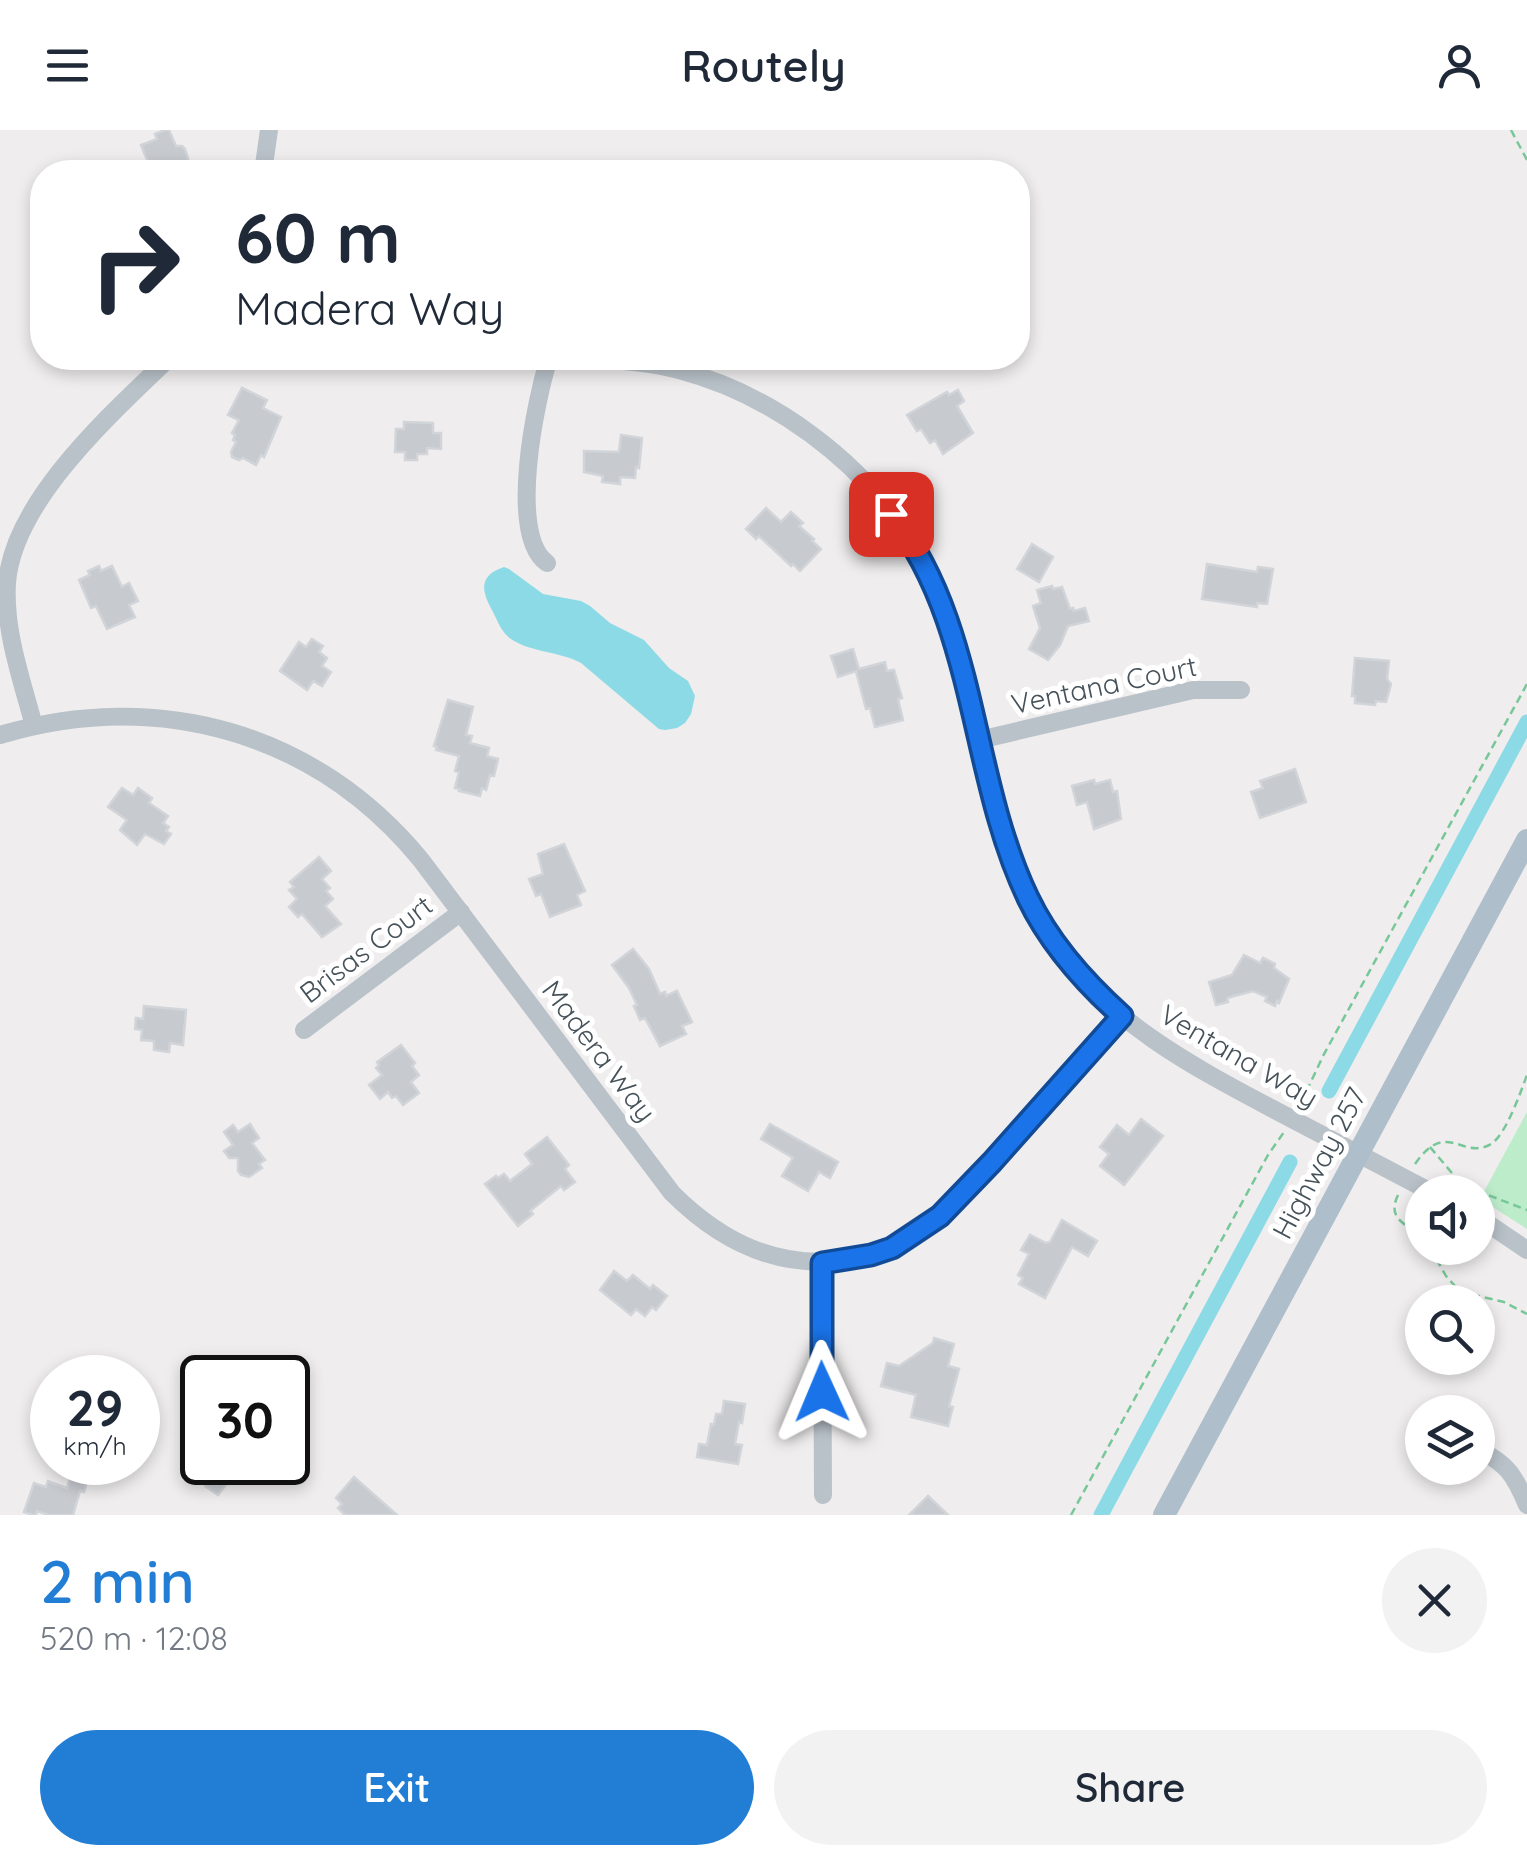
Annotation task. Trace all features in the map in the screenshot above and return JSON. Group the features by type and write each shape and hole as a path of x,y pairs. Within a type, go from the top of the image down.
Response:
{"main road":[{"name":"Highway 257","path":"1164,1515 1527,840"}],"street":[{"path":"265,160 269,130"},
{"path":"34,726 9,628 8,582 16,545 32,509 60,472 157,370"},
{"path":"546,370 537,402 527,491 531,540 536,554 547,563"},
{"name":"Ventana Way","path":"682,370 757,400 832,451 891,514 919,555 953,638 1007,845 1029,900 1074,969 1122,1016 1178,1056 1405,1178"},
{"name":"Ventana Court","path":"979,740 1193,690 1241,690"},
{"name":"Madera Way","path":"0,735 34,726 111,716 176,719 254,739 325,774 360,798 414,851 672,1193 723,1235 756,1250 802,1262 822,1263 871,1255 892,1248 940,1216 1122,1016"},
{"name":"Brisas Court","path":"304,1030 461,912"},
{"path":"1495,1228 1527,1250"},
{"path":"822,1263 823,1495"},
{"path":"1495,1458 1512,1474 1527,1505"}],"path":[{"path":"1512,130 1527,160"},
{"path":"1071,1515 1268,1155 1292,1119 1527,684"},
{"path":"1414,1164 1434,1143 1478,1148 1496,1140 1527,1075"},
{"path":"1430,1146 1458,1179 1475,1190 1527,1210"},
{"path":"1398,1194 1394,1212 1405,1225"},
{"path":"1440,1265 1455,1286 1527,1314"}],"green space":[{"path":"1527,1112 1527,1229 1495,1209 1493,1175"}],"water":[{"path":"504,567 543,594 581,601 610,623 644,640 669,668 688,681 695,696 685,723 677,728 659,729 581,663 508,637 489,605 484,585 489,575"}],"building":[{"path":"169,130 176,146 185,149 188,160 147,160 141,145 157,139 155,134"},
{"path":"242,388 267,400 263,408 281,417 264,457 261,455 256,465 232,457 231,452 236,442 232,433 239,420 228,415"},
{"path":"958,390 964,401 957,406 973,433 943,454 935,440 930,443 907,415 947,392 949,395"},
{"path":"404,422 433,423 433,433 441,433 441,449 427,448 427,454 417,454 417,460 405,460 405,452 395,452 396,429 404,429"},
{"path":"621,435 642,438 635,478 620,477 620,484 602,482 603,476 584,472 584,451 619,452"},
{"path":"766,508 781,522 791,512 821,549 800,571 746,529"},
{"path":"1032,544 1053,557 1039,582 1017,569"},
{"path":"1207,564 1257,572 1258,567 1273,569 1267,604 1257,603 1257,607 1202,599"},
{"path":"99,566 101,571 112,566 122,587 129,583 138,601 129,605 135,617 107,629 96,606 91,608 79,580"},
{"path":"1062,587 1070,609 1085,608 1089,621 1068,626 1048,660 1029,649 1040,628 1033,606 1041,603 1037,590"},
{"path":"312,639 323,646 319,652 327,658 322,666 331,672 322,686 313,681 307,690 280,671 299,642 306,647"},
{"path":"853,649 859,669 885,662 887,671 894,670 903,720 875,727 856,671 838,677 831,656"},
{"path":"1355,658 1389,661 1387,679 1391,684 1386,702 1355,703"},
{"path":"448,700 473,707 466,735 472,736 470,743 489,748 487,756 498,759 494,776 490,775 480,796 455,788 459,756 434,746"},
{"path":"1295,769 1306,802 1260,818 1251,792 1263,788 1260,781"},
{"path":"1094,780 1095,784 1110,780 1113,792 1117,791 1121,819 1094,829 1087,802 1077,805 1072,786"},
{"path":"122,788 133,795 138,788 152,798 149,803 168,816 163,823 171,834 164,844 145,834 137,845 120,830 127,820 108,807"},
{"path":"564,844 585,891 577,895 581,905 550,917 541,894 536,896 529,879 543,874 538,854"},
{"path":"319,857 331,871 322,879 333,899 325,906 341,924 322,937 302,914 298,917 289,907 297,899 289,890 294,887 290,882"},
{"path":"633,949 649,969 660,994 665,992 666,996 677,991 692,1022 682,1026 686,1034 660,1046 645,1018 640,1020 629,988 612,965"},
{"path":"1244,955 1260,963 1263,958 1275,964 1274,968 1289,979 1275,1006 1253,991 1216,1005 1209,982 1232,975"},
{"path":"144,1006 186,1010 183,1045 170,1043 169,1052 154,1050 154,1041 141,1040 142,1030 135,1029 136,1018 143,1019"},
{"path":"401,1045 419,1075 411,1082 419,1093 403,1105 388,1092 380,1099 369,1085 382,1075 376,1068 377,1062"},
{"path":"1141,1119 1163,1136 1124,1185 1100,1166 1109,1154 1100,1147 1117,1125 1129,1135"},
{"path":"250,1124 259,1138 252,1143 265,1160 259,1164 262,1168 249,1177 238,1171 238,1158 229,1158 224,1151 233,1145 224,1132 233,1125 238,1132"},
{"path":"770,1124 838,1162 830,1178 819,1172 808,1191 782,1176 793,1158 761,1139"},
{"path":"547,1137 569,1165 565,1169 575,1182 564,1190 561,1186 518,1226 485,1184 504,1174 510,1181 532,1164 525,1154"},
{"path":"1062,1220 1097,1241 1088,1256 1072,1247 1045,1298 1019,1284 1023,1278 1018,1275 1029,1254 1021,1250 1030,1235 1050,1242"},
{"path":"614,1271 627,1281 633,1275 667,1296 645,1316 636,1309 631,1315 600,1290"},
{"path":"934,1338 954,1344 948,1366 959,1369 948,1426 911,1417 916,1395 881,1386 887,1363 899,1366 933,1343"},
{"path":"724,1401 745,1404 735,1444 742,1445 738,1464 697,1457 699,1444 707,1445 716,1414 722,1414"},
{"path":"354,1477 397,1515 345,1515 336,1498"},
{"path":"33,1485 86,1485 84,1492 80,1491 73,1515 24,1512"},
{"path":"206,1485 226,1485 218,1495"},
{"path":"928,1496 948,1515 909,1515"}],"waterway":[{"path":"1329,1091 1527,722"},
{"path":"1101,1515 1290,1162"}],"route":[{"path":"822,1392 822,1263 892,1248 940,1216 1122,1016 1074,969 1029,900 1007,845 948,622 919,555 891,514"}]}
